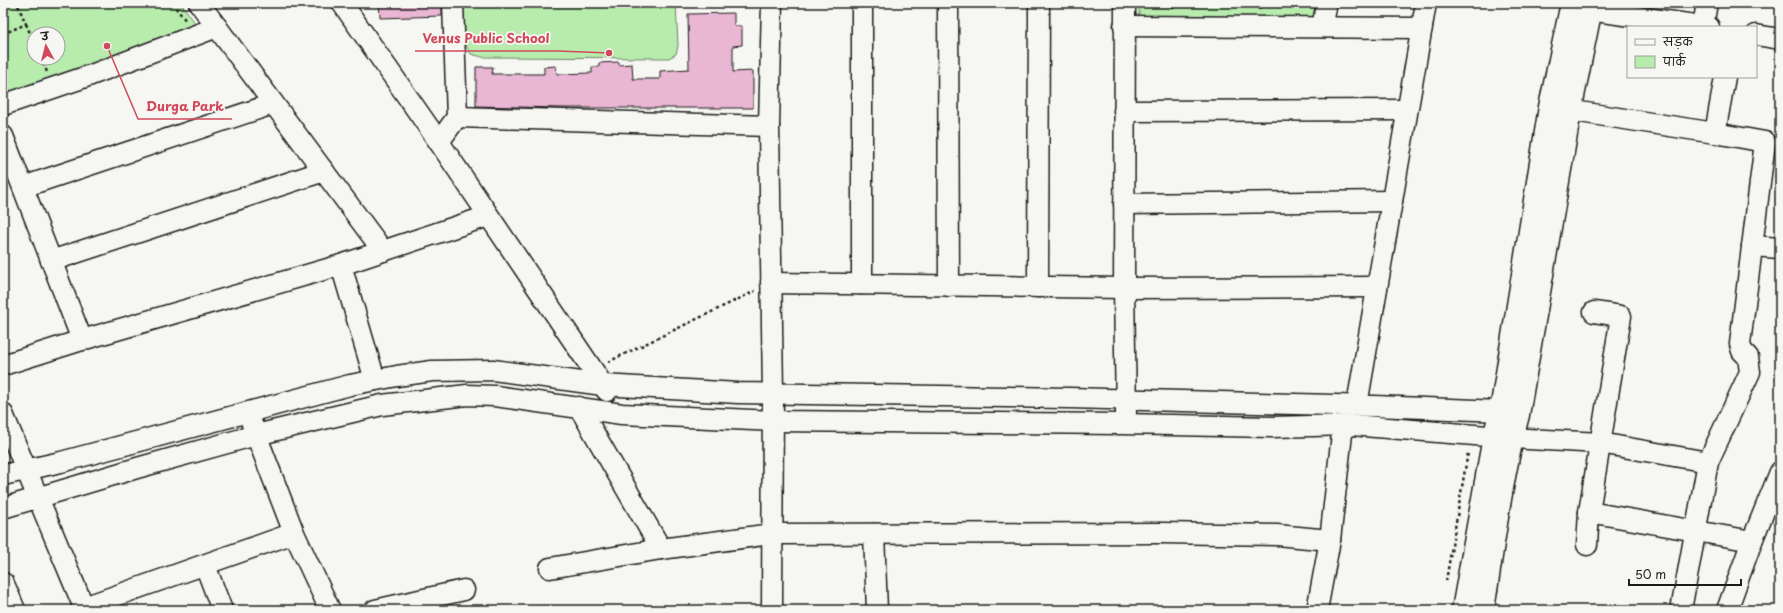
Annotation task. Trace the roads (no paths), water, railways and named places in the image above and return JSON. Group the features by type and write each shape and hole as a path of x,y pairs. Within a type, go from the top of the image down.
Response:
{"main road":[{"path":"1463,610 1509,413 1560,109 1581,6"},
{"path":"1483,610 1497,517 1503,438"},
{"path":"3,584 14,610"}],"street":[{"path":"199,3 383,251"},
{"path":"342,3 439,142 622,414"},
{"path":"439,142 457,117 453,3"},
{"path":"772,3 770,126 772,226 770,283 773,394 771,534 772,610"},
{"path":"862,3 862,284"},
{"path":"948,3 949,286"},
{"path":"1038,287 1039,3"},
{"path":"1125,3 1124,288 1126,424"},
{"path":"1322,27 1327,3"},
{"path":"1357,405 1426,3"},
{"path":"1581,6 1706,26 1707,3"},
{"path":"1124,26 1422,28"},
{"path":"3,105 91,75 217,27"},
{"path":"1757,35 1780,39"},
{"path":"1715,133 1725,78"},
{"path":"23,187 273,104"},
{"path":"1560,109 1772,143 1752,246 1740,344 1742,351 1748,357 1750,372 1708,462 1681,610"},
{"path":"1124,111 1407,110"},
{"path":"457,117 770,126"},
{"path":"3,136 82,340"},
{"path":"52,261 324,171"},
{"path":"1124,204 1392,201"},
{"path":"3,365 82,340 341,265 488,216"},
{"path":"1752,246 1780,248"},
{"path":"341,265 375,380"},
{"path":"770,283 1124,288 1377,287"},
{"path":"1587,545 1589,512 1621,316 1594,312"},
{"path":"3,475 375,380 432,371 493,370 598,377 773,394 1126,399 1357,405 1509,413"},
{"path":"3,508 256,435 382,405 466,395 495,396 622,414 773,421 1126,424 1272,427 1343,425 1503,438 1600,443 1708,462"},
{"path":"579,407 661,549"},
{"path":"248,412 294,533 330,610"},
{"path":"3,414 85,608 294,533"},
{"path":"1317,610 1330,540 1343,425"},
{"path":"1727,610 1752,540 1780,472"},
{"path":"1589,512 1752,540"},
{"path":"550,568 661,549 771,534 1178,533 1277,535 1330,540"},
{"path":"874,534 877,610"},
{"path":"205,565 222,610"},
{"path":"375,610 464,590"}],"place":[{"name":"Durga Park","path":"107,46"},
{"name":"Venus Public School","path":"609,53"}]}
